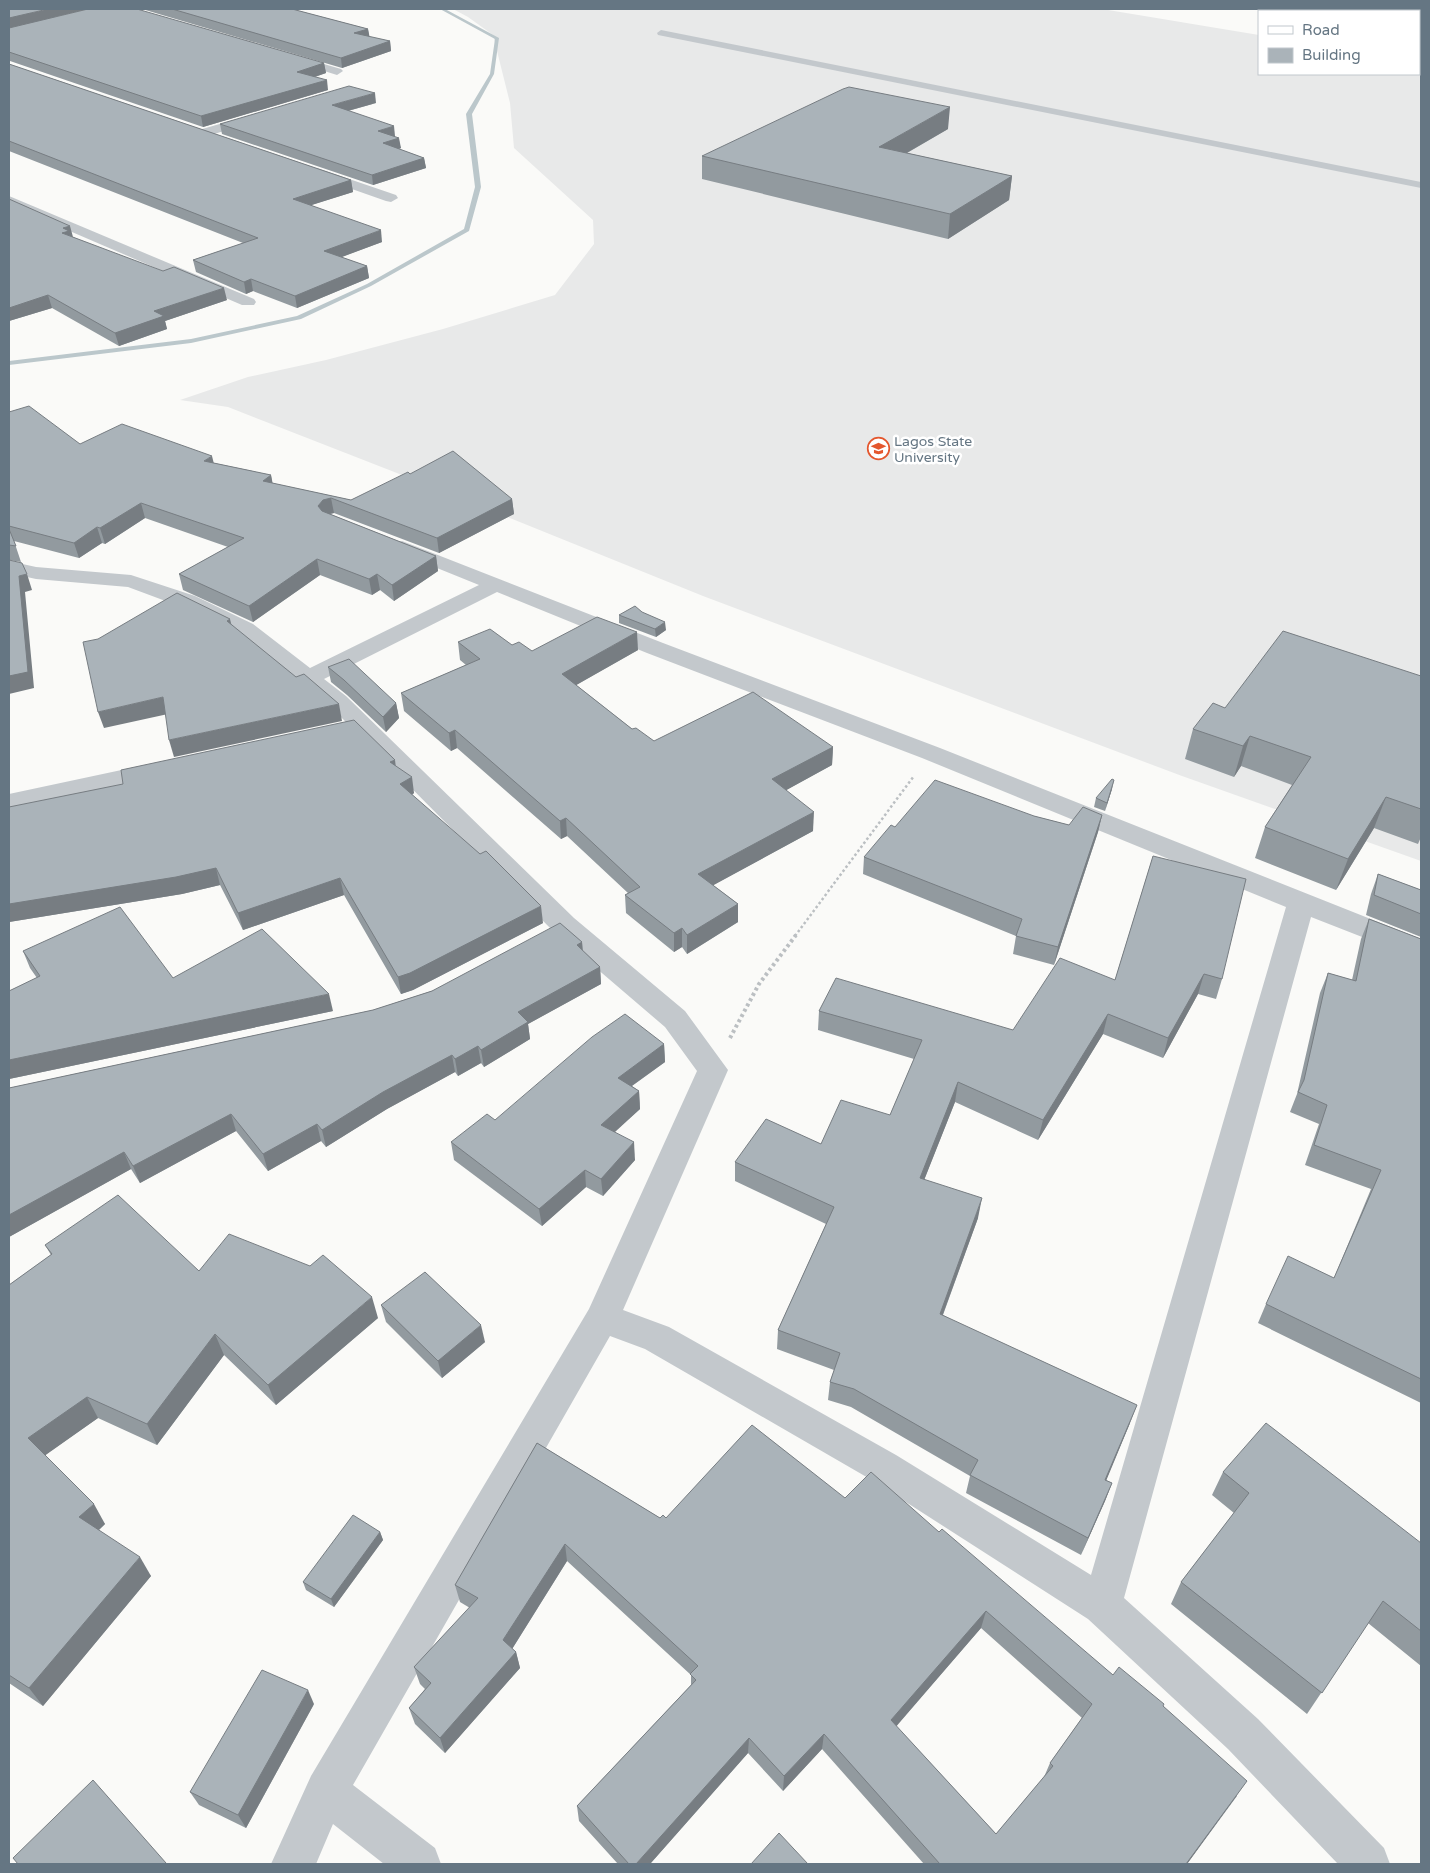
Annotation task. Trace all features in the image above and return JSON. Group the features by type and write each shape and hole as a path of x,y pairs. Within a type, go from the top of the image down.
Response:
{"street":[{"path":"281,54 337,71"},
{"path":"222,140 199,131 269,114"},
{"path":"307,169 391,198"},
{"path":"9,200 248,302"},
{"path":"378,538 664,651 931,753 1301,904 1421,950"},
{"path":"9,567 36,573 131,581 187,601 245,629 338,701 564,925 675,1020 713,1070 602,1318 326,1791 293,1864"},
{"path":"9,578 36,573"},
{"path":"308,678 497,584"},
{"path":"333,732 362,726"},
{"path":"9,802 181,765"},
{"path":"1102,1605 1301,904"},
{"path":"536,940 564,925"},
{"path":"602,1318 665,1342 883,1467 1102,1605 1243,1734 1368,1864"},
{"path":"326,1791 419,1864"}],"lane":[{"path":"661,33 1421,185"}],"path":[{"path":"713,1070 759,984 931,753"}],"shaded area":[{"name":"Lagos State University","path":"453,9 1102,9 1258,35 1258,75 1420,75 1421,56 1421,861 1182,776 703,596 228,407 180,400 248,377 326,360 443,329 555,295 594,244 593,220 514,148 510,103 493,35"}],"building":[{"path":"9,9 48,9 9,18"},
{"path":"88,9 137,9 324,63 297,72 327,80 201,116 9,52 9,28"},
{"path":"172,9 292,9 368,29 354,33 390,41 341,58"},
{"path":"9,64 351,180 293,199 381,230 324,251 367,266 295,296 251,279 244,282 193,260 258,238 9,141"},
{"path":"349,86 375,93 332,105 394,126 378,131 399,138 383,143 424,158 372,175 220,124"},
{"path":"849,87 950,107 879,147 1012,176 950,214 702,156"},
{"path":"9,199 70,226 63,228 69,231 62,233 163,271 174,267 224,288 154,311 164,316 115,333 48,295 9,308"},
{"path":"29,406 80,444 122,424 212,456 204,461 271,475 263,481 351,500 408,472 410,474 453,451 512,499 437,538 331,498 323,500 318,506 322,511 436,556 392,585 377,574 369,579 317,559 249,606 179,574 244,538 141,503 100,528 97,527 74,543 9,526 9,412"},
{"path":"9,529 16,546 9,545"},
{"path":"9,560 22,563 27,574 19,576 28,672 9,676"},
{"path":"177,593 230,619 227,621 296,677 304,674 339,704 169,740 163,697 98,712 83,642 98,639"},
{"path":"635,606 642,612 665,622 655,629 619,615"},
{"path":"597,617 637,632 562,674 632,729 636,728 654,741 753,692 833,747 772,779 814,812 698,874 738,904 687,935 682,928 674,933 625,895 640,887 566,818 560,821 455,730 449,733 401,693 480,659 458,642 490,629 512,645 519,642 532,651"},
{"path":"1283,631 1421,676 1421,809 1386,797 1348,859 1265,827 1311,757 1250,736 1243,746 1193,729 1213,703 1225,708"},
{"path":"349,659 396,703 383,717 328,667"},
{"path":"354,720 395,760 390,762 412,777 400,784 480,854 486,851 541,906 410,973 398,977 340,878 238,913 216,868 176,877 9,904 9,807 123,784 121,770"},
{"path":"1112,779 1114,780 1107,803 1096,798"},
{"path":"935,780 1034,816 1069,825 1083,807 1102,815 1058,947 1016,936 1022,919 864,857 891,825 895,827"},
{"path":"1153,856 1246,879 1222,979 1204,974 1168,1038 1108,1014 1043,1120 958,1082 920,1178 982,1198 940,1314 1137,1405 1105,1480 1112,1483 1088,1538 970,1475 978,1460 854,1389 830,1382 840,1353 778,1330 834,1207 735,1162 766,1119 821,1144 841,1100 890,1115 922,1040 819,1011 836,978 1013,1030 1060,958 1115,980"},
{"path":"1378,874 1421,890 1421,914 1374,895"},
{"path":"120,907 173,978 262,929 329,994 9,1060 9,991 40,976 23,951"},
{"path":"1369,919 1421,939 1421,1379 1266,1304 1288,1256 1334,1278 1381,1170 1314,1145 1327,1105 1298,1092 1304,1080 1328,973 1356,981"},
{"path":"560,923 582,942 577,945 600,967 518,1012 528,1022 481,1050 478,1046 455,1059 452,1055 383,1092 322,1130 317,1124 263,1154 231,1114 133,1166 124,1152 9,1215 9,1088 373,1010 432,991"},
{"path":"625,1014 664,1044 618,1078 639,1091 601,1125 634,1142 601,1179 585,1170 539,1209 451,1142 487,1114 495,1120 592,1037"},
{"path":"118,1195 199,1271 229,1234 310,1266 323,1255 372,1297 268,1385 215,1334 147,1424 87,1397 28,1438 94,1504 79,1517 140,1557 29,1688 9,1675 9,1285 52,1254 45,1245"},
{"path":"425,1272 481,1325 438,1361 381,1305"},
{"path":"1266,1423 1421,1543 1421,1631 1383,1601 1322,1693 1181,1582 1249,1493 1223,1472"},
{"path":"752,1425 845,1498 871,1472 939,1532 942,1529 1113,1675 1119,1667 1164,1704 1163,1706 1247,1781 1186,1864 940,1864 824,1734 784,1776 749,1738 636,1864 629,1864 577,1806 696,1680 690,1674 698,1666 565,1544 503,1640 516,1652 440,1738 409,1708 431,1683 414,1667 478,1598 455,1585 537,1443 660,1518 663,1515 666,1518","holes":["986,1611 1092,1704 1050,1763 1053,1766 996,1834 891,1720"]},
{"path":"353,1515 380,1532 331,1599 303,1582"},
{"path":"262,1670 308,1690 238,1815 190,1792"},
{"path":"93,1780 166,1863 18,1864 13,1858"},
{"path":"779,1833 808,1864 751,1864"}],"waterway":[{"path":"9,363 191,341 299,318 369,285 467,230 478,187 469,114 492,74 497,38 442,9"}],"place":[{"name":"Lagos State University","path":"878,449"}]}
